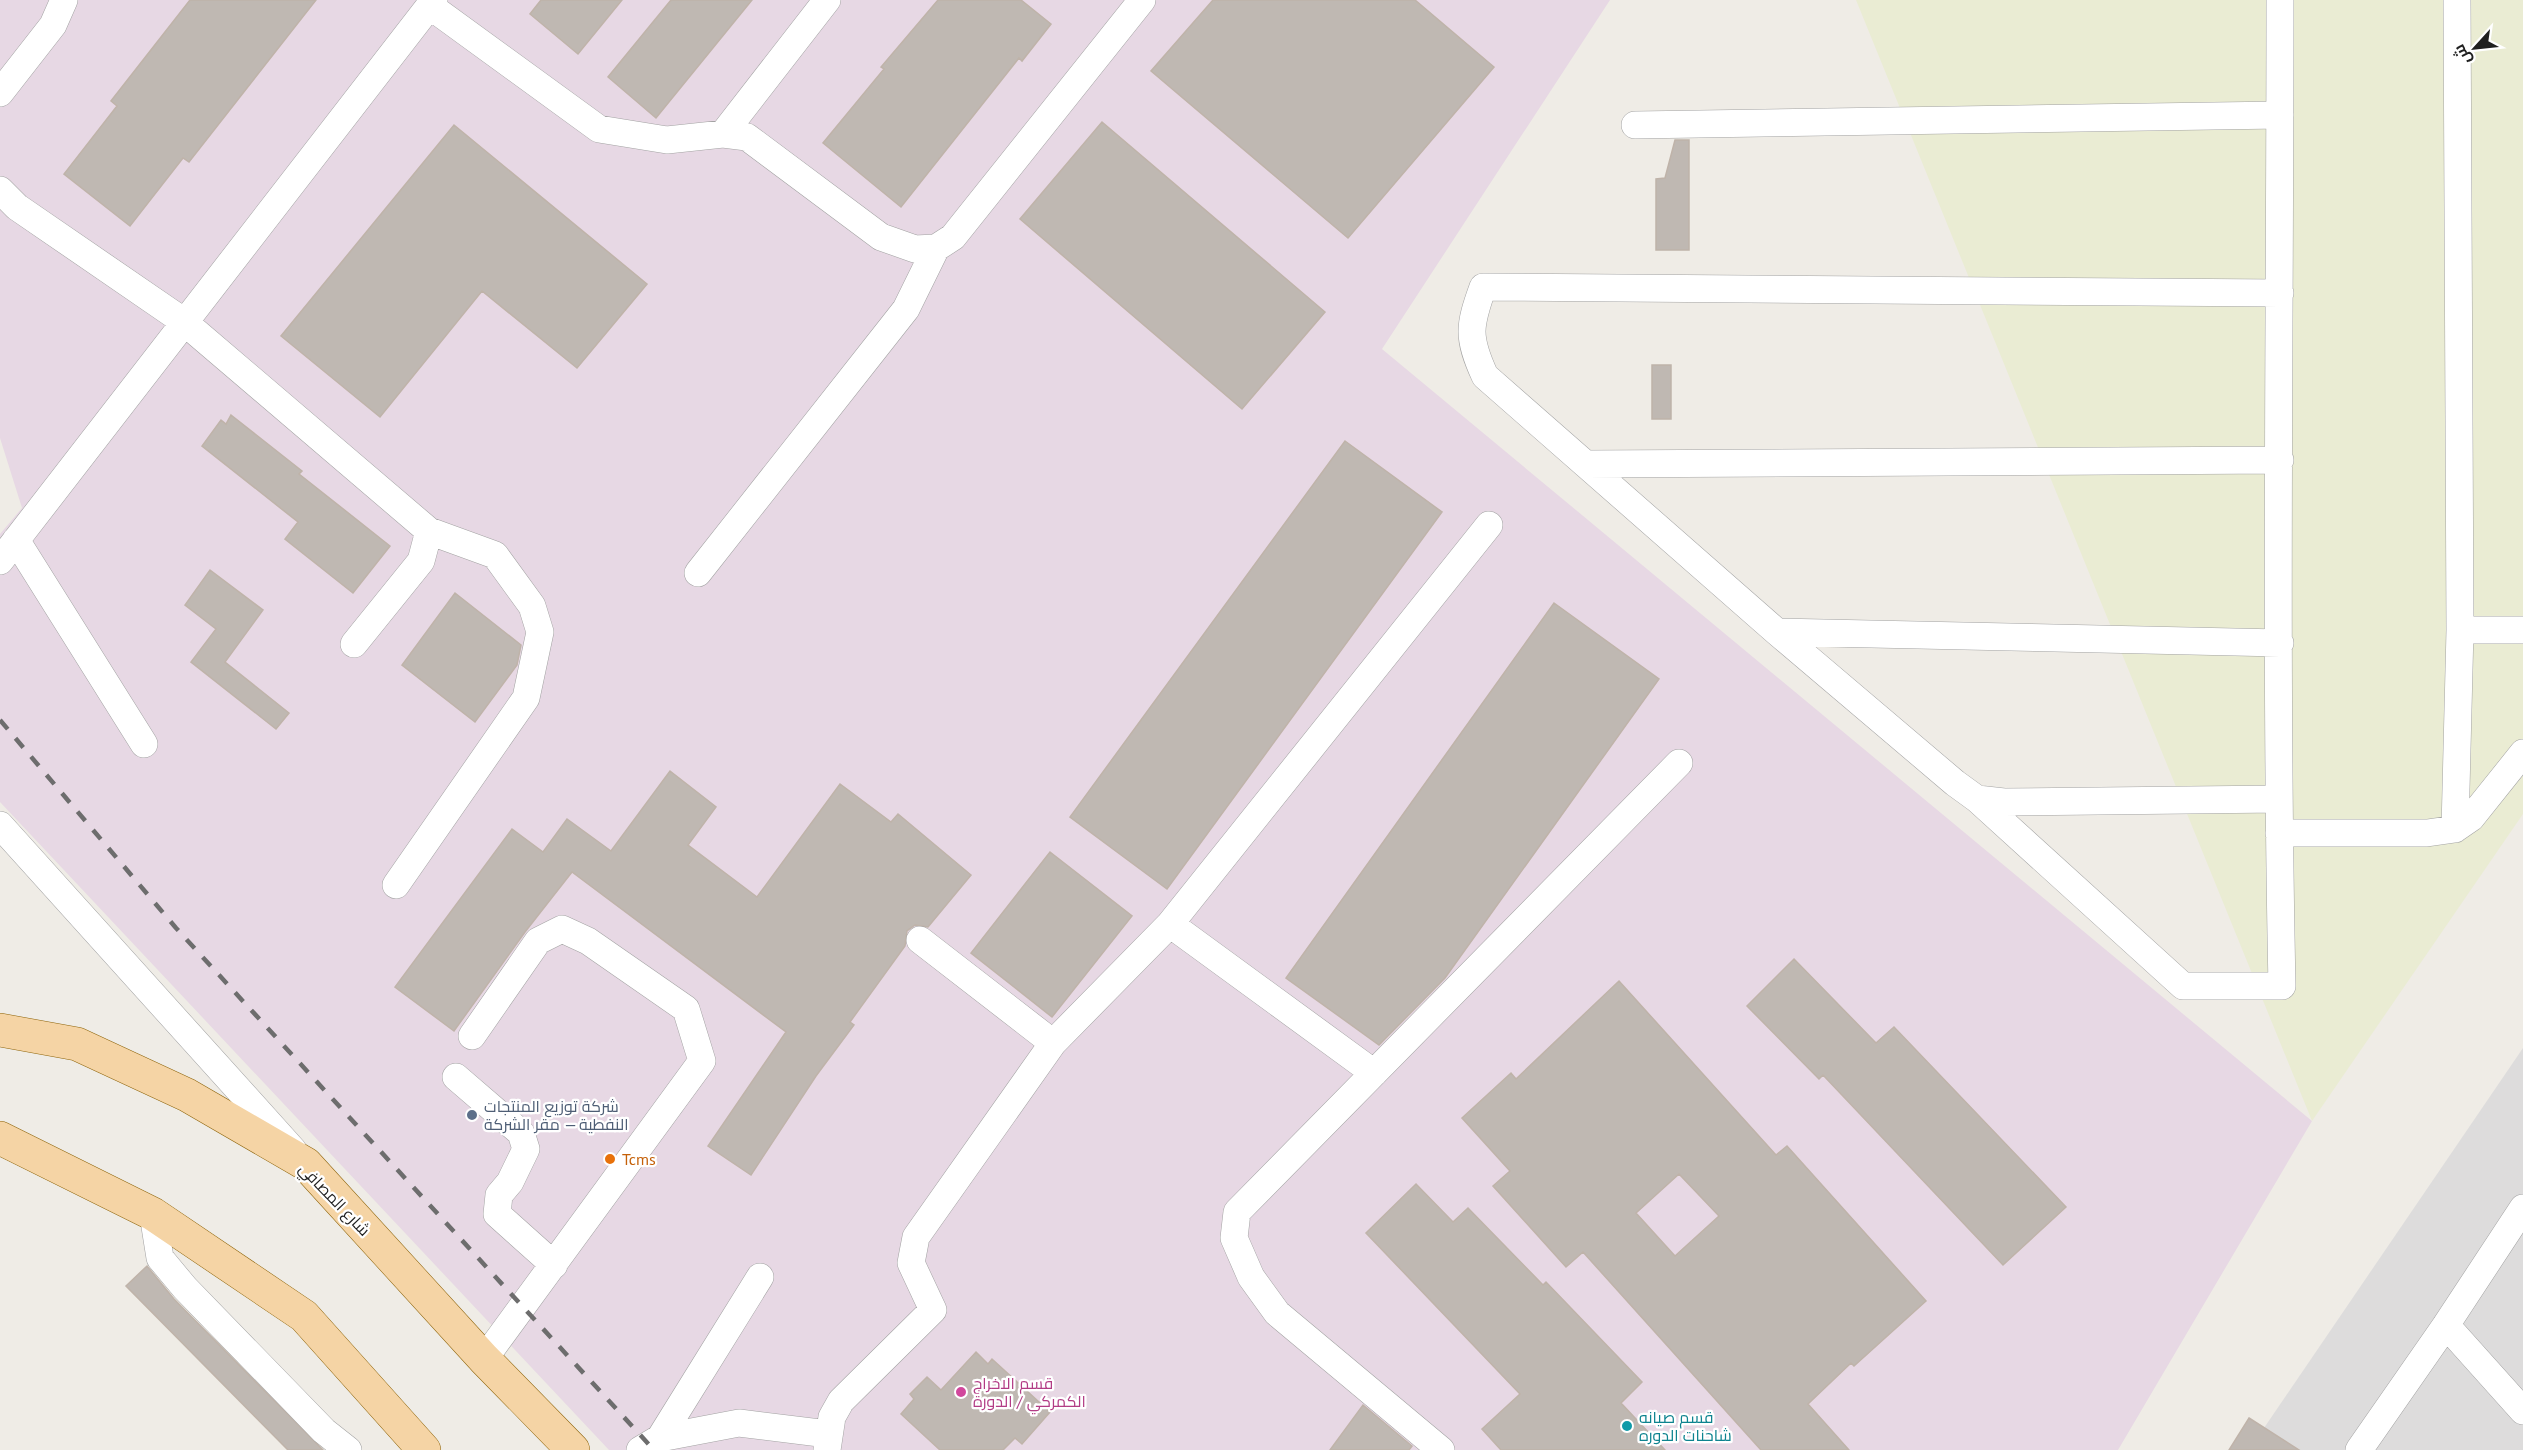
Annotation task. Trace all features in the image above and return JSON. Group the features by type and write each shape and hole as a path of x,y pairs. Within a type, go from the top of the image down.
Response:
{"main road":[{"name":"شارع المصافي","path":"0,1030 77,1044 187,1095 306,1164 484,1359 573,1450"},
{"path":"0,1138 153,1214 304,1316 424,1450"}],"street":[{"path":"0,93 53,25 64,0"},
{"path":"723,134 827,0"},
{"path":"144,744 8,550 183,321 432,3 599,129 667,140 723,134 747,137 881,237 915,249 936,248 953,237 1142,0"},
{"path":"2280,0 2280,115 2280,293 2280,643 2279,833 2282,986 2200,988 2183,986 1977,799 1777,632 1485,376 1474,354 1470,322 1484,287 2280,293"},
{"path":"2455,829 2460,630 2457,0"},
{"path":"1635,125 2280,115"},
{"path":"0,190 18,207 183,321 429,531 495,555 532,606 540,632 526,698 396,885"},
{"path":"698,573 906,309 936,248"},
{"path":"1586,464 2280,460"},
{"path":"650,1444 739,1423 828,1442 841,1401 933,1310 911,1263 916,1237 1053,1044 1170,924 1489,525"},
{"path":"354,644 421,561 429,531"},
{"path":"2460,630 2523,630"},
{"path":"1777,632 2280,643"},
{"path":"2279,833 2427,832 2455,829 2471,818 2523,753"},
{"path":"1441,1450 1277,1313 1251,1277 1234,1238 1238,1212 1679,763"},
{"path":"1977,799 2004,802 2279,799"},
{"path":"0,825 306,1164"},
{"path":"1170,924 1374,1073"},
{"path":"471,1036 538,941 562,928 588,941 686,1009 702,1061 484,1359"},
{"path":"920,940 1053,1044"},
{"path":"456,1077 521,1133 526,1149 510,1182 499,1195 497,1214 554,1265"},
{"path":"2359,1450 2446,1325 2523,1208"},
{"path":"153,1214 160,1258 185,1288 324,1431 348,1450"},
{"path":"650,1444 760,1277"},
{"path":"2446,1325 2523,1411"}],"shaded area":[{"path":"0,0 1610,0 1382,349 2312,1121 2118,1450 609,1450 0,802 0,534 22,508 0,438"},
{"path":"2523,1048 2523,1450 2249,1450"}],"green space":[{"path":"1856,0 2523,0 2523,814 2312,1121"}],"building":[{"path":"190,0 316,0 189,162 183,158 130,226 64,174 117,106 111,101"},
{"path":"541,0 622,0 578,54 530,14"},
{"path":"671,0 752,0 656,118 608,77"},
{"path":"938,0 1021,0 1051,24 1022,61 1019,58 901,207 823,143 884,69 881,67"},
{"path":"1213,0 1415,0 1494,67 1348,238 1151,71"},
{"path":"1102,122 1325,312 1242,409 1020,219"},
{"path":"454,125 647,284 577,368 482,291 380,417 281,336"},
{"path":"1675,140 1689,140 1689,250 1656,250 1656,179 1665,178"},
{"path":"1652,365 1671,365 1671,419 1652,419"},
{"path":"231,415 302,471 299,474 390,546 353,593 285,539 298,522 202,446 221,420 226,424"},
{"path":"1345,441 1442,512 1167,889 1070,817"},
{"path":"210,570 263,610 225,662 289,713 276,729 191,662 216,629 185,605"},
{"path":"455,593 521,645 517,665 475,722 402,665"},
{"path":"1554,603 1659,679 1445,978 1379,1045 1286,978"},
{"path":"670,771 716,807 688,845 757,897 840,784 891,822 898,814 971,875 928,927 915,925 907,931 905,946 850,1022 854,1025 816,1076 751,1175 708,1146 786,1032 572,872 525,932 454,1031 395,987 512,829 543,852 567,819 611,851"},
{"path":"1050,852 1132,916 1052,1017 971,953"},
{"path":"1794,959 1876,1043 1894,1027 2066,1207 2003,1265 1823,1075 1819,1079 1747,1006"},
{"path":"1619,981 1776,1155 1787,1146 1926,1301 1854,1366 1851,1363 1808,1404 1849,1450 1761,1450 1583,1252 1566,1267 1493,1186 1510,1171 1462,1118 1511,1073 1516,1079","holes":["1679,1174 1719,1216 1675,1256 1636,1213"]},
{"path":"1416,1184 1453,1222 1468,1208 1543,1285 1546,1282 1642,1382 1621,1403 1665,1450 1501,1450 1482,1429 1520,1394 1366,1233"},
{"path":"147,1266 174,1299 323,1450 288,1450 126,1286"},
{"path":"976,1352 988,1364 992,1359 1050,1412 1022,1444 1015,1438 1003,1450 940,1450 901,1414 914,1399 910,1394 927,1377 941,1390"},
{"path":"1363,1405 1412,1446 1409,1450 1330,1450"},
{"path":"2249,1418 2299,1450 2229,1450"}],"railway":[{"path":"0,720 176,928 654,1450"}],"place":[{"name":"شركة توزيع المنتجات النفطية — مقر الشركة","path":"472,1115"},
{"name":"Tcms","path":"610,1159"},
{"name":"قسم الاخراج الكمركي / الدورة","path":"961,1392"},
{"name":"قسم صيانه شاحنات الدوره","path":"1627,1426"}]}
